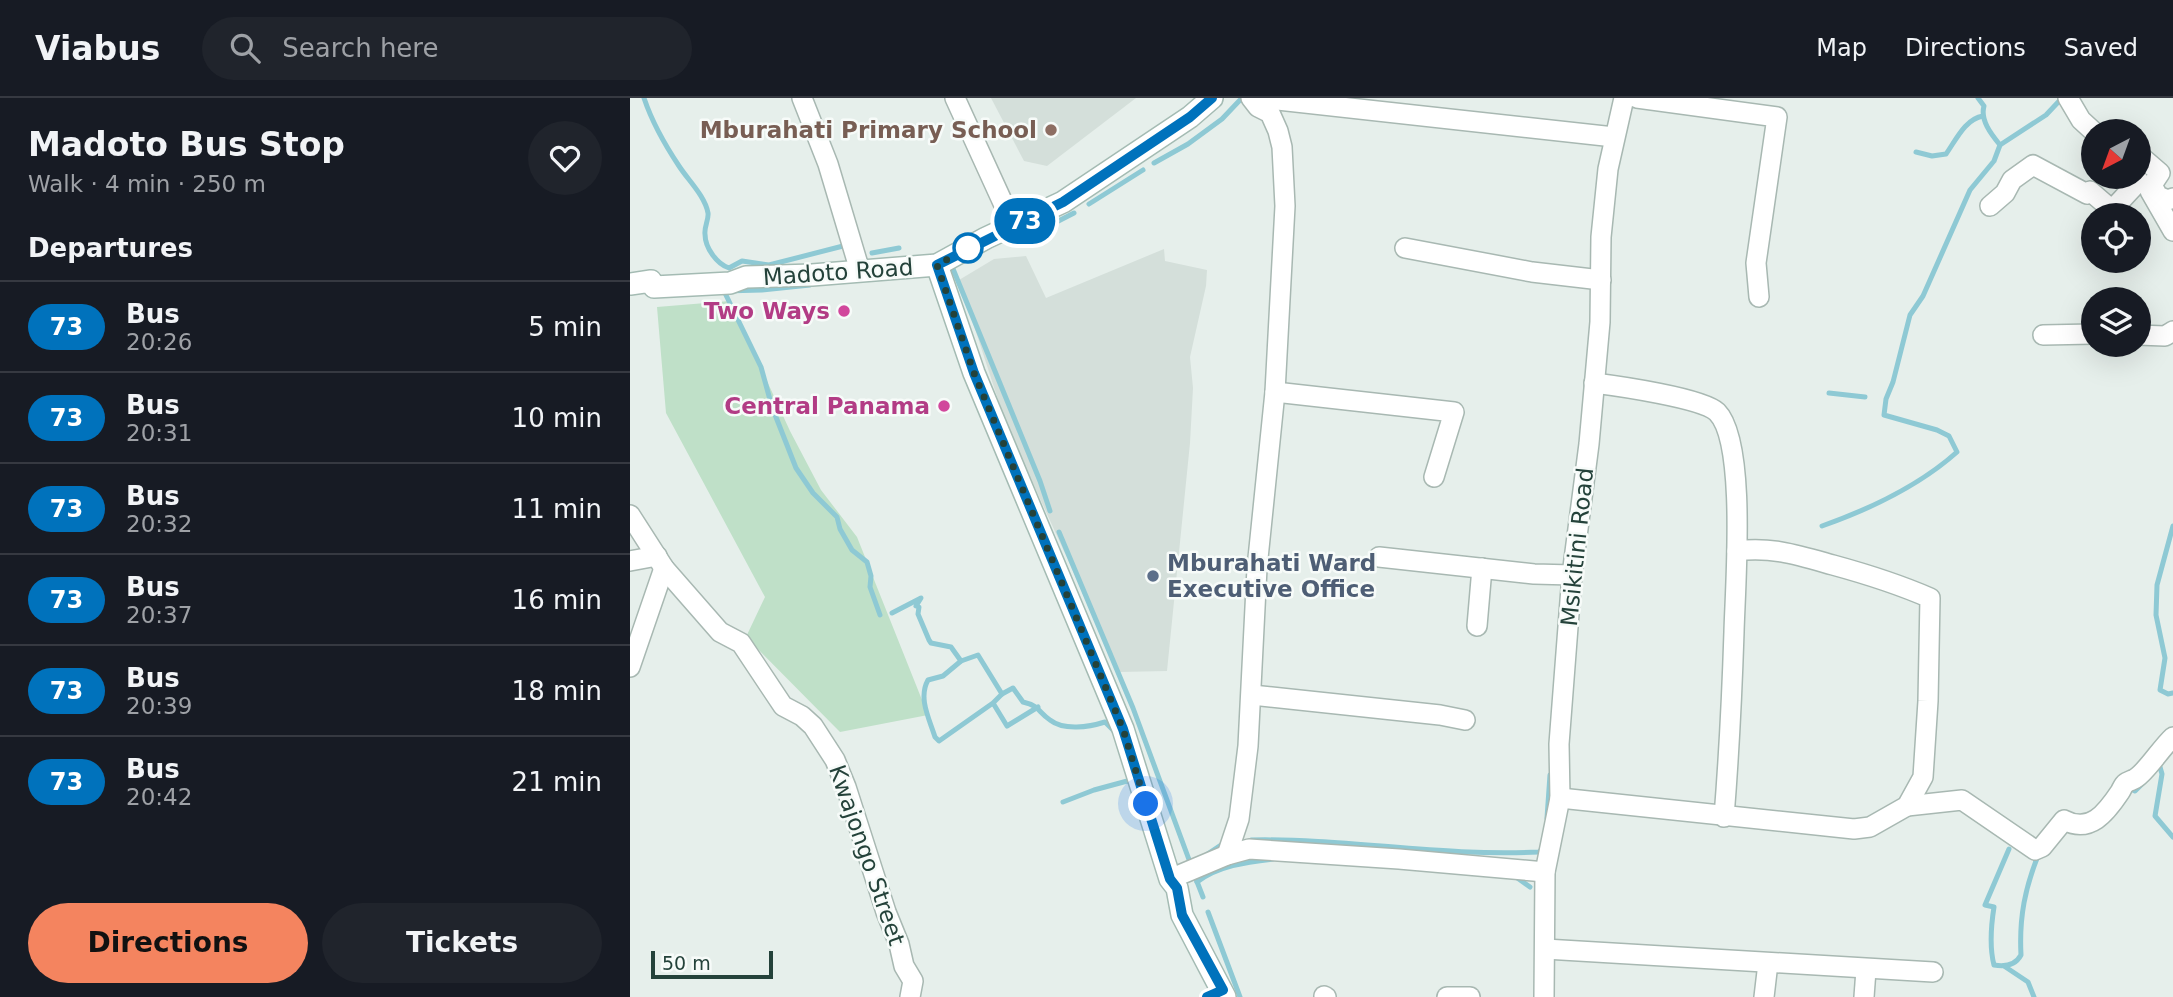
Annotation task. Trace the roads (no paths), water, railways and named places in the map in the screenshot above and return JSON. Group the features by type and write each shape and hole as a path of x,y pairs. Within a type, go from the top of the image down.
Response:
{"street":[{"path":"802,98 828,164 860,271"},
{"path":"955,98 1014,227"},
{"name":"Madoto Road","path":"630,284 651,281 654,287 730,283 747,277 937,265 1063,202 1190,117 1212,98"},
{"path":"1228,854 1236,831 1243,790 1252,695 1256,568 1275,391 1285,206 1282,147 1278,131 1270,113 1258,107 1251,98"},
{"path":"1259,98 1614,137"},
{"name":"Msikitini Road","path":"1544,997 1545,872 1560,798 1559,744 1572,575 1584,486 1600,322 1602,223 1608,169 1624,98"},
{"path":"1637,98 1777,117 1756,263 1759,297"},
{"path":"2068,98 2081,120"},
{"path":"1990,206 2005,193 2012,180 2033,165 2087,194 2090,191 2112,210 2132,189"},
{"path":"2151,165 2160,173"},
{"path":"2160,173 2153,188 2160,197 2168,200 2173,198"},
{"path":"2160,173 2149,186 2173,231"},
{"path":"1405,248 1532,272 1601,280"},
{"path":"937,265 978,383 1123,729 1170,879 1177,888 1182,915 1218,995"},
{"path":"2151,335 2165,336 2173,331"},
{"path":"2043,335 2081,334"},
{"path":"1594,383 1637,388 1706,404 1718,414 1727,432 1735,474 1738,514 1732,695 1724,817"},
{"path":"1275,391 1454,412 1434,477"},
{"name":"Kwajongo Street","path":"630,515 661,562 720,632 741,643 783,706 802,716 813,726 835,760 899,944 904,966 913,981 910,997"},
{"path":"1737,551 1752,548 1784,551 1893,582 1930,597 1923,777 1907,806"},
{"path":"1379,557 1572,575"},
{"path":"630,561 661,562 630,667"},
{"path":"1477,626 1482,568"},
{"path":"1252,695 1465,720"},
{"path":"1560,798 1854,830 1871,827 1907,806 1962,800 2035,850 2042,847 2064,820 2076,827 2087,826 2093,822 2119,794 2126,782 2138,778 2162,746 2173,737"},
{"path":"1170,879 1228,854 1249,849 1545,872"},
{"path":"1545,949 1933,972"},
{"path":"1764,997 1768,963"},
{"path":"1864,997 1866,970"},
{"path":"1447,997 1470,997"}],"waterway":[{"path":"644,98 664,142 703,200 708,213 706,239 709,250 720,263 729,268 742,261 769,265 847,245"},
{"path":"1978,98 1984,106 1987,127 2000,145"},
{"path":"1822,526 1893,495 1927,476 1957,452 1949,436 1884,415 1910,315 1923,296 1970,190 1994,161 2000,145 2046,115 2062,98"},
{"path":"1154,163 1188,144 1222,119 1240,100"},
{"path":"1916,152 1932,156 1946,154 1966,126 1983,116"},
{"path":"1089,204 1143,170"},
{"path":"1011,242 1074,213"},
{"path":"872,253 899,248"},
{"path":"951,264 1050,511"},
{"path":"810,285 724,291 761,367 772,407 796,468 813,493 837,517 840,529 852,550 867,562 871,576 870,587 880,615"},
{"path":"1829,393 1865,397"},
{"path":"2173,526 2157,585 2156,615 2165,658 2160,690 2173,693"},
{"path":"1059,532 1133,708 1191,865"},
{"path":"892,613 921,598 916,606 919,607 918,614 929,640 931,643 951,647 961,661"},
{"path":"993,703 939,741 935,737 926,708 925,687 928,680 943,676 961,661 978,655 1002,694 993,703 1007,726 1038,707"},
{"path":"1002,694 1013,688 1023,702 1033,705 1050,720 1062,726 1105,722 1113,730"},
{"path":"2158,760 2162,774 2155,816 2173,837"},
{"path":"1547,818 1550,775"},
{"path":"1063,802 1131,780"},
{"path":"2128,787 2135,791 2145,781"},
{"path":"1251,840 1503,853 1539,852 1543,848"},
{"path":"1206,855 1224,843"},
{"path":"2009,849 1985,905 1994,907 1991,951 1994,965 1998,966 2013,964 2021,955 2024,903 2039,853"},
{"path":"1197,882 1223,868 1273,859"},
{"path":"1194,874 1203,897"},
{"path":"1516,877 1530,887"},
{"path":"1208,912 1240,997"},
{"path":"2004,966 2028,982 2034,997"}],"place":[{"name":"Mburahati Primary School","path":"1051,130"},
{"name":"Two Ways","path":"844,311"},
{"name":"Central Panama","path":"944,406"},
{"name":"Mburahati Ward Executive Office","path":"1153,576"}]}
